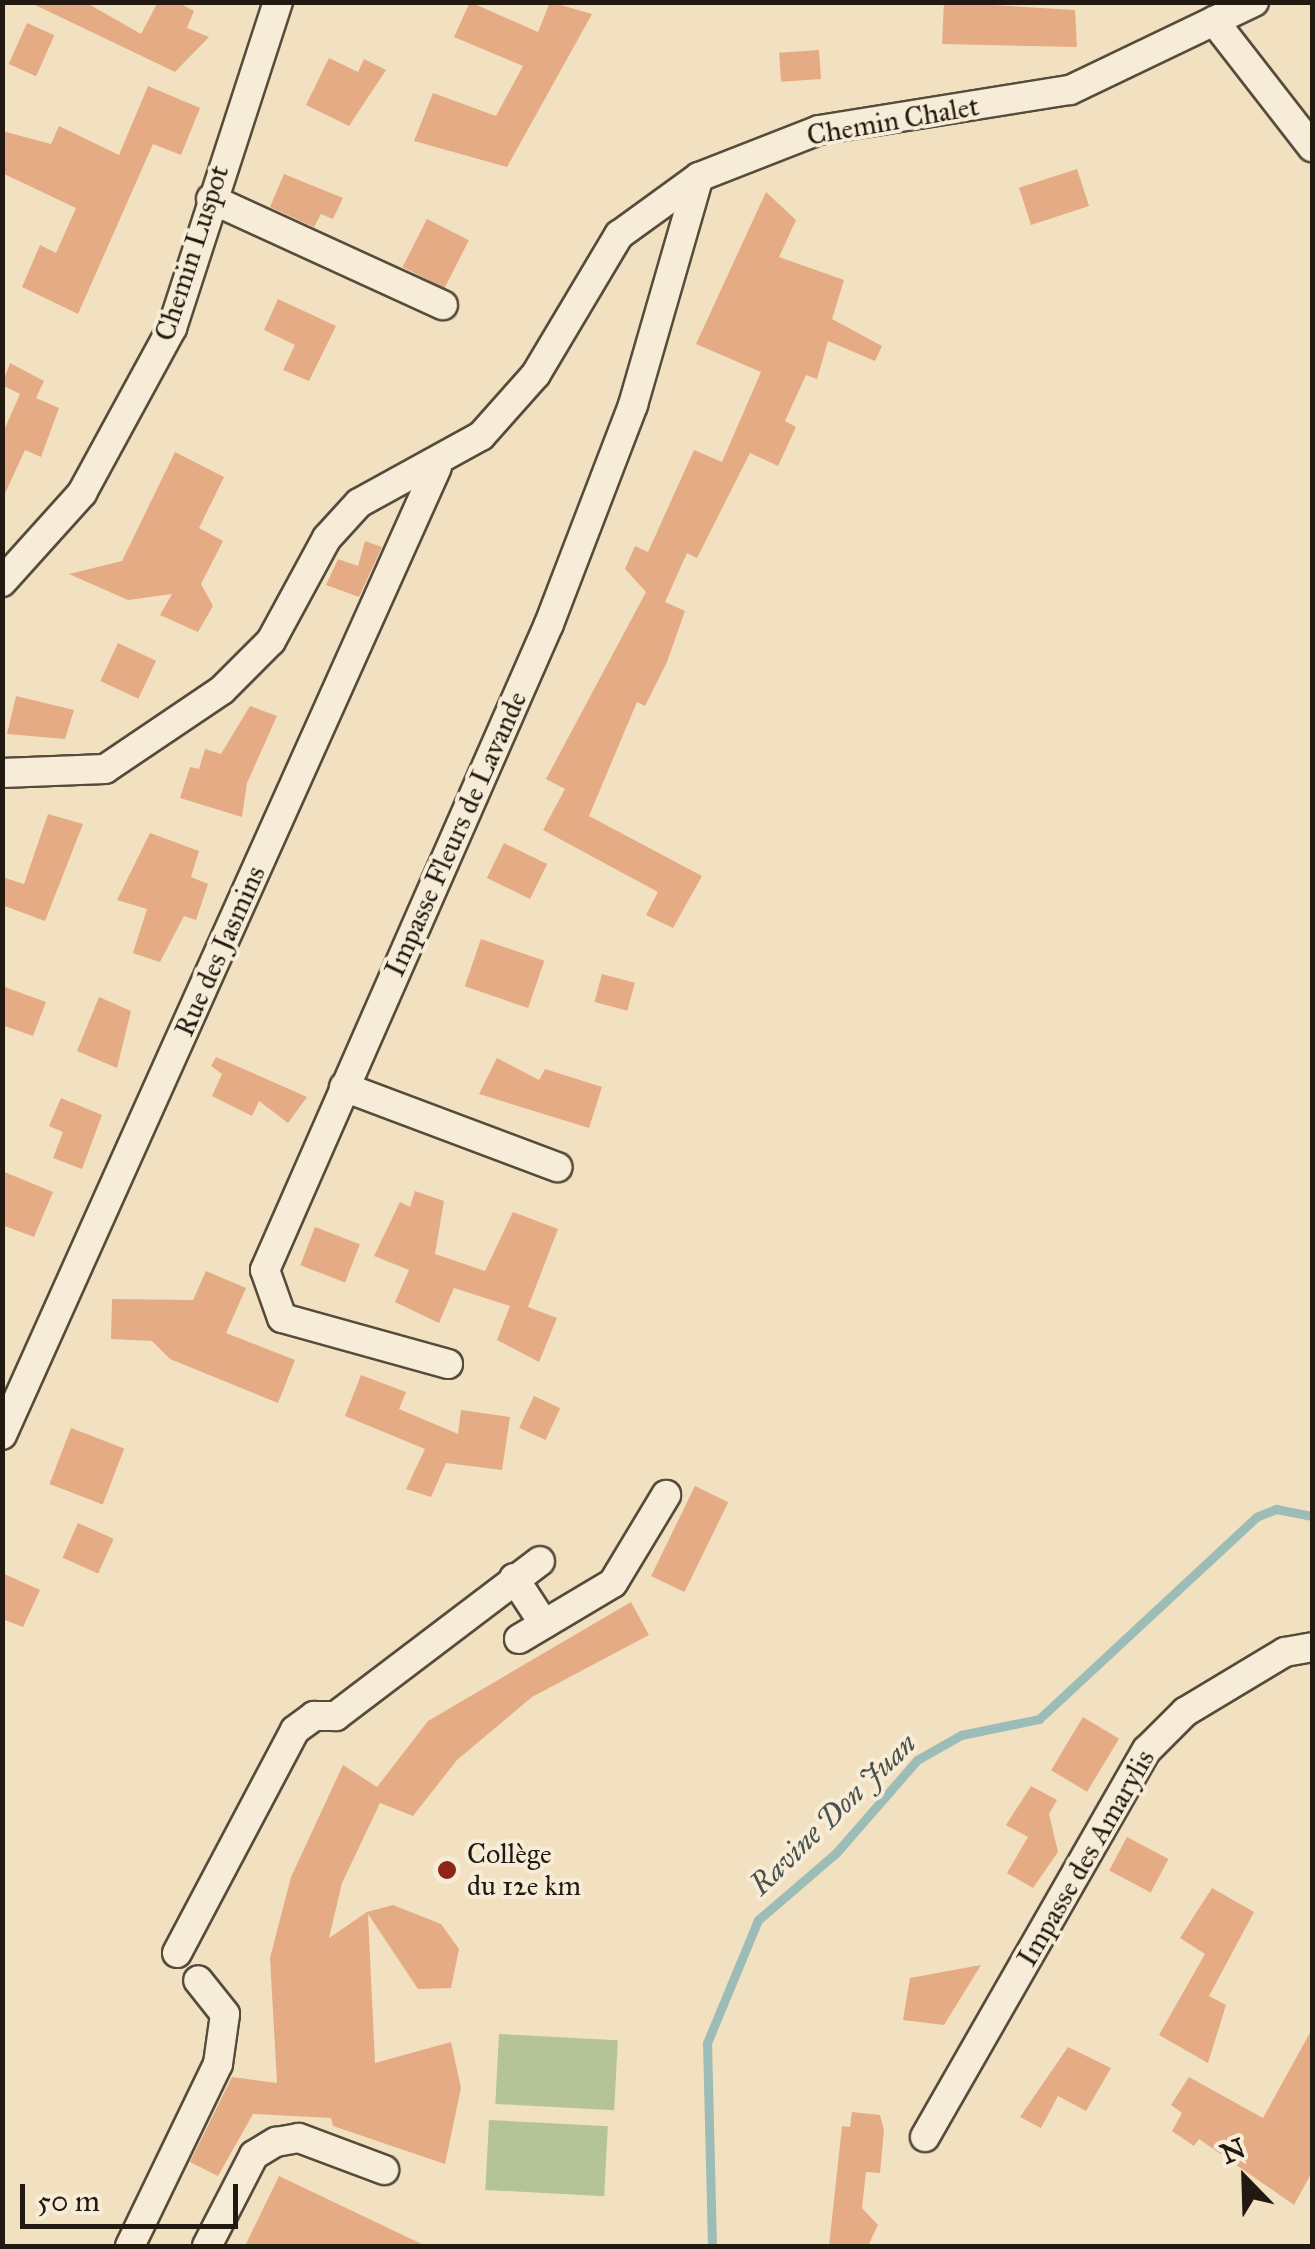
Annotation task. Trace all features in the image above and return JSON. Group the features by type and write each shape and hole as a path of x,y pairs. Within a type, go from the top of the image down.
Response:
{"street":[{"name":"Chemin Luspot","path":"2,582 82,493 132,412 172,328 211,198 278,2"},
{"name":"Chemin Chalet","path":"2,774 46,776 128,759 270,641 327,538 359,503 437,467 481,436 536,374 620,235 699,176 819,130 1070,90 1254,2"},
{"path":"1214,21 1312,146"},
{"name":"Impasse Fleurs de Lavande","path":"448,1364 282,1318 264,1288 344,1087 549,624 633,405 699,176"},
{"path":"211,198 443,305"},
{"name":"Rue des Jasmins","path":"2,1434 437,467"},
{"path":"344,1087 557,1167"},
{"path":"520,1639 613,1582 666,1495"},
{"path":"178,1952 295,1730 314,1716 336,1716 540,1561"},
{"path":"514,1578 544,1624"},
{"name":"Impasse des Amarylis","path":"924,2138 1146,1750 1185,1712 1285,1652 1312,1646"},
{"path":"130,2246 218,2064 225,2014 198,1980"},
{"path":"207,2246 254,2155 276,2142 298,2138 384,2170"}],"green space":[{"path":"499,2034 618,2040 614,2110 495,2104"},
{"path":"489,2120 608,2126 604,2196 485,2190"}],"building":[{"path":"29,2 85,2 141,34 158,2 177,2 194,11 187,28 209,37 175,72"},
{"path":"470,2 538,32 550,2 592,14 507,167 414,141 433,93 496,116 523,66 454,37"},
{"path":"944,2 1075,10 1077,47 942,44"},
{"path":"27,23 54,35 36,76 9,64"},
{"path":"819,50 821,79 781,82 779,53"},
{"path":"329,58 358,72 364,59 386,70 349,126 306,105"},
{"path":"148,86 200,108 181,155 153,144 78,314 22,287 40,245 56,253 76,208 2,173 2,131 51,144 59,126 119,155"},
{"path":"1077,169 1089,206 1031,225 1019,188"},
{"path":"284,174 343,198 333,219 321,214 314,227 270,207"},
{"path":"766,192 796,220 779,257 844,280 832,319 882,346 875,361 828,341 817,379 806,375 785,421 796,427 778,466 750,453 697,558 687,553 665,602 685,611 667,662 645,706 637,702 589,816 702,876 673,928 646,915 658,892 543,830 565,789 546,779 646,592 625,569 635,546 648,552 694,450 722,462 761,372 696,344"},
{"path":"427,219 469,240 444,288 402,267"},
{"path":"278,299 336,326 309,381 283,370 295,345 264,330"},
{"path":"10,363 44,381 36,398 59,408 41,457 25,450 2,500 2,435 20,394 2,385"},
{"path":"175,452 224,477 199,528 223,541 201,584 213,606 198,632 160,615 172,594 128,600 69,574 122,561"},
{"path":"365,541 382,547 359,597 326,585 338,559 358,566"},
{"path":"118,643 156,661 138,699 100,681"},
{"path":"16,696 74,710 65,739 7,734"},
{"path":"250,706 277,716 247,783 242,817 180,798 190,767 199,769 205,749 221,754"},
{"path":"48,814 83,824 45,921 2,905 2,877 24,884"},
{"path":"150,833 199,851 191,877 208,884 196,920 184,916 160,962 133,953 147,909 117,900"},
{"path":"504,843 547,864 530,899 487,878"},
{"path":"481,939 544,961 528,1008 465,986"},
{"path":"602,974 635,983 627,1011 594,1002"},
{"path":"2,986 46,1002 33,1036 2,1025"},
{"path":"99,997 131,1011 117,1068 77,1051"},
{"path":"216,1057 307,1097 288,1123 259,1101 252,1116 212,1096 222,1074 211,1066"},
{"path":"497,1058 539,1080 545,1069 602,1087 589,1128 479,1094"},
{"path":"61,1098 102,1115 82,1169 53,1158 63,1132 49,1126"},
{"path":"2,1171 53,1192 34,1237 2,1225"},
{"path":"415,1191 444,1201 435,1254 485,1271 513,1212 558,1229 528,1307 557,1318 539,1362 497,1340 510,1306 454,1288 439,1323 395,1302 409,1270 374,1256 400,1202 410,1207"},
{"path":"315,1227 360,1244 345,1282 300,1265"},
{"path":"206,1271 246,1288 226,1333 295,1360 278,1403 170,1359 152,1341 111,1339 112,1299 193,1300"},
{"path":"361,1375 406,1392 399,1409 458,1434 461,1410 510,1417 502,1470 446,1463 431,1497 406,1489 425,1449 345,1416"},
{"path":"534,1396 560,1408 545,1440 519,1428"},
{"path":"71,1428 124,1448 103,1504 49,1484"},
{"path":"695,1486 728,1502 684,1592 651,1576"},
{"path":"78,1523 114,1539 98,1574 63,1558"},
{"path":"2,1573 40,1590 23,1627 2,1619"},
{"path":"631,1602 649,1635 532,1697 457,1760 413,1816 380,1803 342,1883 329,1938 367,1912 393,1905 441,1924 459,1949 451,1988 418,1989 368,1914 375,2063 451,2042 461,2088 445,2164 333,2126 331,2118 253,2114 218,2176 190,2162 232,2077 277,2083 270,1958 291,1877 343,1765 377,1787 428,1721"},
{"path":"1083,1717 1119,1739 1087,1792 1051,1770"},
{"path":"1031,1786 1057,1800 1049,1814 1058,1852 1033,1888 1007,1873 1028,1837 1006,1825"},
{"path":"1127,1837 1168,1859 1151,1893 1109,1871"},
{"path":"1212,1888 1254,1912 1209,1996 1226,2005 1208,2063 1159,2035 1205,1954 1180,1938"},
{"path":"981,1965 944,2025 903,2020 910,1978"},
{"path":"1312,2029 1312,2172 1294,2205 1199,2139 1194,2146 1172,2131 1182,2113 1171,2105 1189,2077 1263,2118"},
{"path":"1068,2047 1111,2068 1086,2111 1058,2096 1041,2128 1020,2117"},
{"path":"852,2112 880,2115 884,2130 880,2173 866,2172 862,2208 878,2225 868,2246 829,2246 842,2126 850,2127"},
{"path":"279,2176 426,2246 245,2246"}],"waterway":[{"name":"Ravine Don Juan","path":"712,2246 707,2043 758,1920 836,1853 917,1760 961,1735 1039,1719 1256,1517 1276,1509 1312,1516"}],"place":[{"name":"Collège du 12e km","path":"447,1870"}]}
